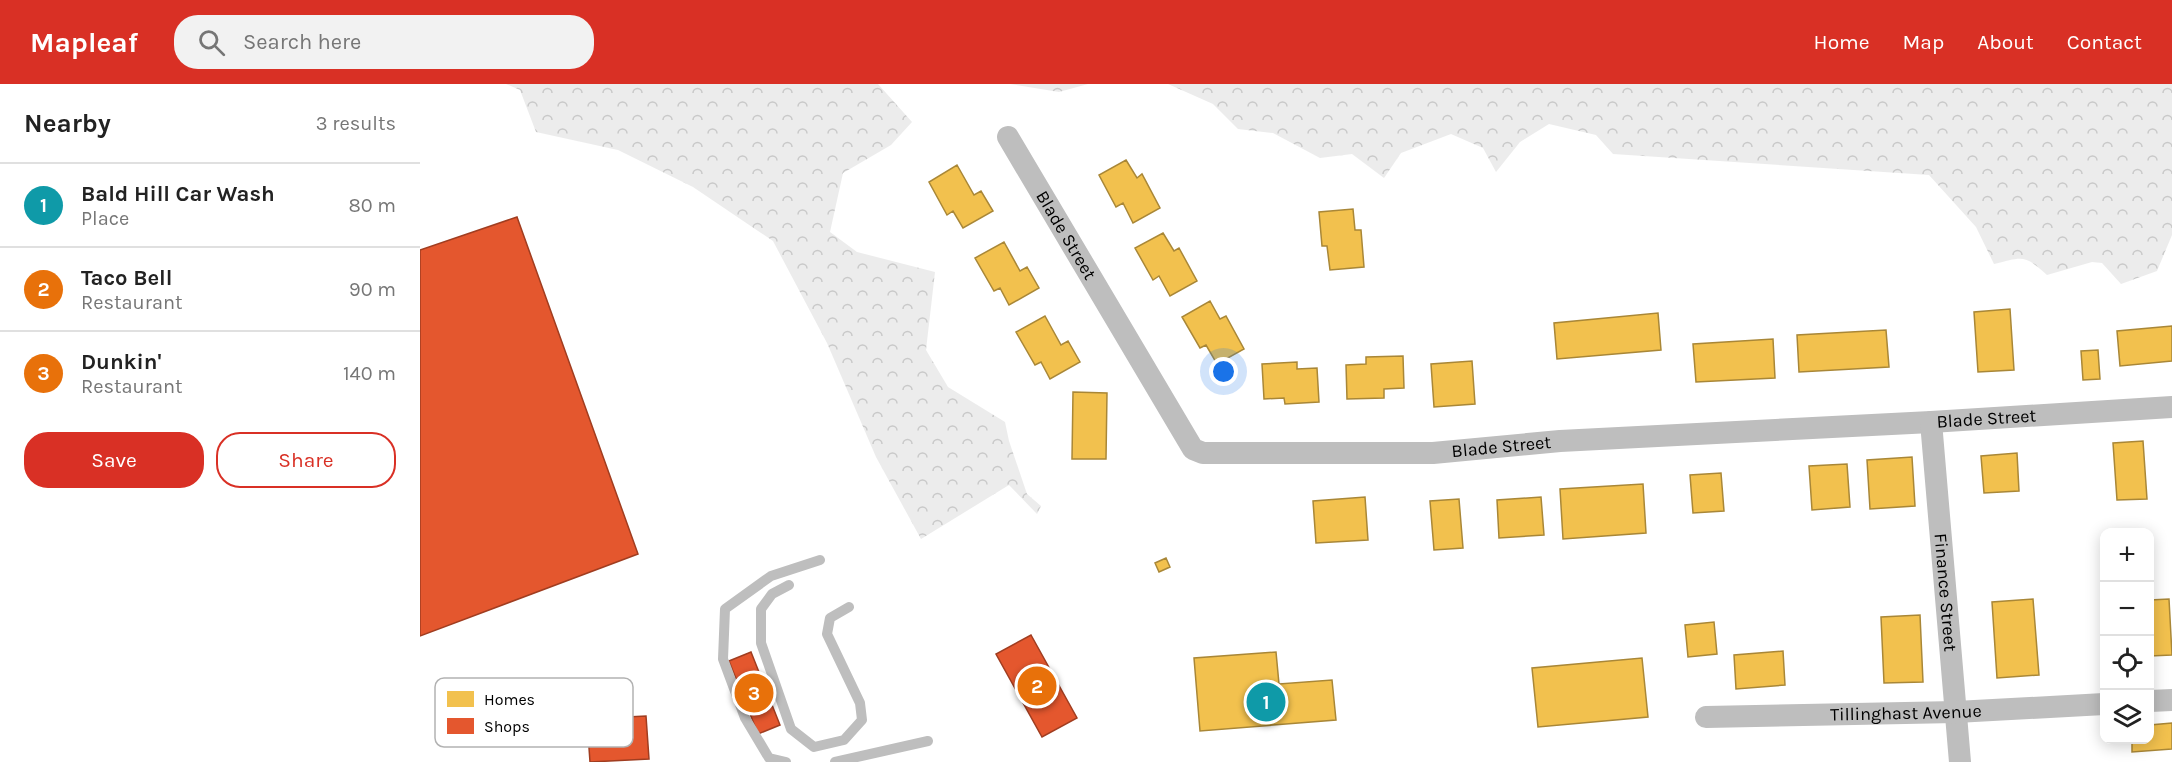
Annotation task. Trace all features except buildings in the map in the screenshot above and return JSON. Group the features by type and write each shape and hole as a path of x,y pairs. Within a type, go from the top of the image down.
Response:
{"street":[{"name":"Blade Street","path":"1008,136 1193,449 1203,453 1433,453 1560,441 2172,407"},
{"name":"Finance Street","path":"1931,422 1960,762"},
{"path":"2154,701 2172,700"},
{"name":"Tillinghast Avenue","path":"1706,717 1956,712 2100,704"}],"lane":[{"path":"786,762 769,758 744,718 723,659 725,609 771,576 820,560"},
{"path":"789,585 772,594 761,609 761,643 791,729 814,747 844,740 862,720 860,703 827,634 830,618 849,607"},
{"path":"835,762 928,741"}],"green space":[{"path":"506,84 878,84 912,122 891,145 843,173 830,232 857,252 935,272 926,350 948,387 1005,422 1027,494 1041,506 1037,514 1009,485 921,539 876,457 827,343 773,241 693,187 618,150 536,132 520,90"},
{"path":"1010,84 1088,84 1059,92"},
{"path":"1168,84 2172,84 2172,235 2157,271 2121,284 2102,263 2092,262 2047,275 2028,260 2017,259 1994,264 1976,227 1929,175 1613,154 1596,135 1549,124 1520,142 1496,172 1483,148 1451,134 1401,153 1384,178 1352,154 1320,158 1273,133 1238,129 1213,104"}],"place":[{"name":"Taco Bell","path":"1037,686"},
{"name":"Dunkin'","path":"754,693"},
{"name":"Bald Hill Car Wash","path":"1266,702"}]}
